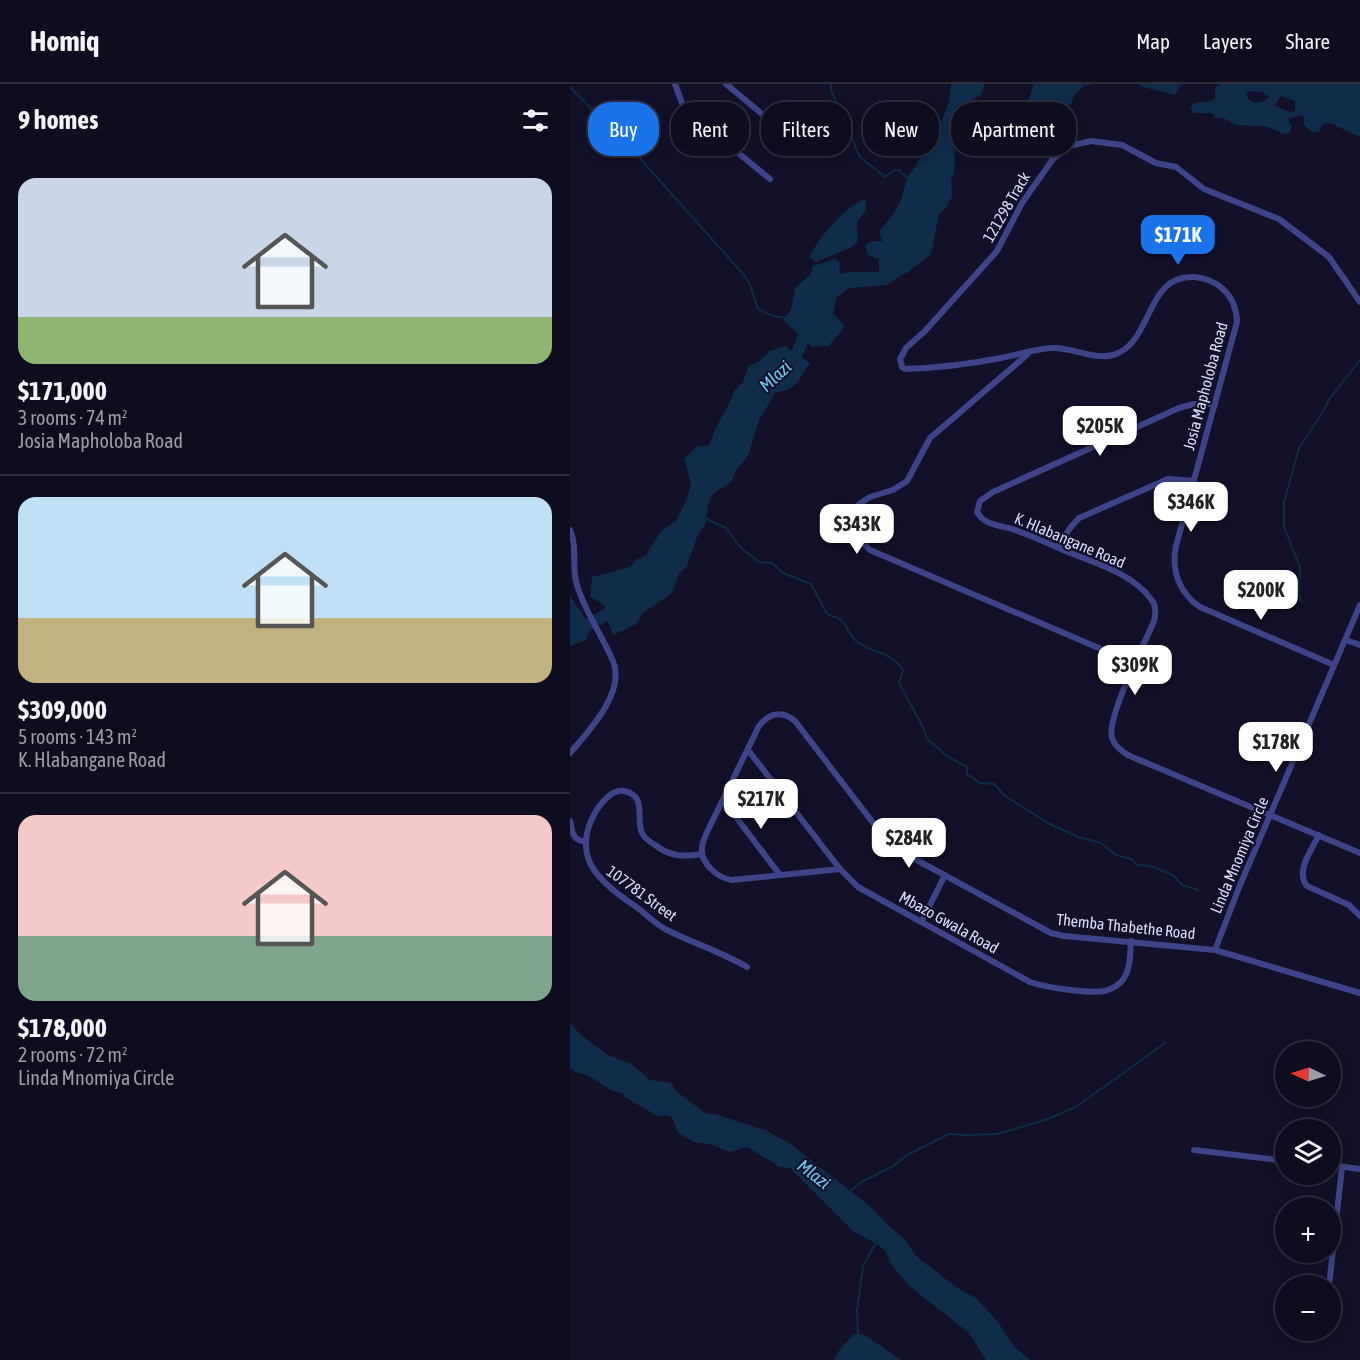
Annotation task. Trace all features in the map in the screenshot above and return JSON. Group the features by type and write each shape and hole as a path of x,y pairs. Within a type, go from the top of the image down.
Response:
{"street":[{"path":"675,84 682,103 693,116 770,179"},
{"path":"726,84 761,113"},
{"name":"121298 Track","path":"1028,353 982,362 911,369 903,369 900,361 906,348 925,331 997,251 1022,203 1053,159 1069,146 1091,141 1122,145 1156,163 1176,167 1204,189 1279,219 1329,257 1360,302"},
{"name":"Josia Mapholoba Road","path":"1028,353 1054,348 1097,356 1119,353 1136,337 1154,303 1166,287 1180,278 1205,278 1227,293 1237,315 1235,333 1174,558 1176,575 1187,596 1200,607 1334,665"},
{"path":"1028,353 930,438 907,481 893,490 870,497 859,504 854,516 858,535 870,550 1136,664"},
{"name":"K. Hlabangane Road","path":"1215,404 1194,404 1179,408 993,492 984,497 976,510 980,517 990,523 1013,529 1115,572 1138,587 1152,601 1155,611 1154,621 1112,720 1112,738 1119,749 1149,764 1360,853"},
{"path":"1057,547 1079,518 1168,479 1194,481"},
{"path":"570,530 573,537 573,573 615,669 613,694 570,753"},
{"name":"Linda Mnomiya Circle","path":"1215,950 1360,604"},
{"path":"1346,640 1360,645"},
{"name":"Themba Thabethe Road","path":"702,854 705,837 759,726 768,717 779,713 789,716 811,740 886,841 902,852 1051,933 1215,950 1360,993"},
{"name":"Mbazo Gwala Road","path":"748,750 840,869 858,887 1030,982 1049,987 1099,991 1117,986 1124,978 1129,965 1131,941"},
{"path":"583,841 587,824 596,810 610,795 622,791 632,795 639,803 641,830 647,839 664,851 677,856 702,854 713,871 727,879 742,880 840,869"},
{"path":"723,800 780,875"},
{"name":"107781 Street","path":"570,821 574,837 583,841 587,865 600,882 648,914 664,928 747,967"},
{"path":"1319,835 1302,871 1304,882 1307,886 1349,905 1360,916"},
{"path":"922,921 945,875"},
{"path":"1194,1150 1275,1160"},
{"path":"1330,1275 1342,1167 1360,1168"}],"water":[{"path":"951,84 985,84 981,95 968,102 951,102 951,156 955,156 954,173 951,179 952,196 947,207 939,214 931,254 886,285 850,288 837,297 833,314 845,326 829,346 812,347 783,320 791,310 795,288 811,274 813,266 835,259 840,263 839,274 879,272 879,259 867,255 865,245 872,241 883,241 879,232 901,200 908,175 916,166 920,156 939,156 939,128 949,101"},
{"path":"1034,84 1094,84 1084,86 1075,94 1072,102 1027,102"},
{"path":"1138,84 1184,84 1180,86 1175,95"},
{"path":"1221,84 1360,84 1360,137 1330,123 1324,124 1318,132 1312,132 1304,125 1303,115 1289,118 1292,126 1290,133 1284,134 1265,126 1236,125 1223,118 1215,118 1212,113 1194,113 1190,109 1194,103 1211,101 1215,98 1215,88","holes":["1248,91 1262,92 1270,97 1254,102 1248,99 1246,95","1282,96 1295,101 1295,111 1290,112 1275,106"]},
{"path":"866,199 866,210 857,222 858,242 850,248 816,262 809,257 834,223 858,202"},
{"path":"784,346 810,363 793,387 776,392 759,420 748,456 736,471 731,482 712,495 708,505 706,523 698,534 687,566 679,574 672,593 643,613 636,624 613,635 605,606 590,596 592,577 630,567 637,559 646,555 661,531 676,521 687,499 691,482 684,459 696,447 709,445 734,391 743,382 749,365 757,363 770,351"},
{"path":"570,596 591,627 586,640 570,646"},
{"path":"570,1023 581,1035 608,1055 632,1064 650,1080 671,1083 676,1091 705,1113 765,1130 789,1143 871,1207 904,1238 915,1255 956,1287 976,1298 998,1322 1015,1348 1031,1360 986,1360 969,1333 908,1285 879,1245 854,1232 790,1168 780,1167 747,1147 730,1152 710,1144 694,1142 678,1133 672,1117 665,1115 658,1117 622,1093 572,1070 570,1068"},
{"path":"854,1334 863,1334 901,1360 834,1360 840,1349"}],"waterway":[{"path":"831,84 831,90 860,157 885,177 899,170 908,179"},
{"path":"570,87 636,154 744,275 758,309 773,316 787,318"},
{"name":"Mlazi","path":"786,364 796,356 808,326"},
{"path":"1301,602 1300,567 1284,527 1284,502 1299,448 1330,398 1360,360"},
{"path":"704,518 726,528 740,547 759,562 772,563 783,573 811,584 827,614 843,622 855,640 867,648 886,655 898,664 903,670 899,683 927,739 947,756 967,767 967,774 980,783 994,784 1005,796 1048,823 1078,837 1101,843 1116,855 1131,859 1137,865 1150,866 1173,875 1182,885 1198,890"},
{"name":"Mlazi","path":"570,634 619,608"},
{"path":"849,1192 907,1155 949,1134 997,1134 1045,1120 1076,1107 1165,1043"},
{"path":"858,1336 857,1311 863,1266 877,1241"}]}
